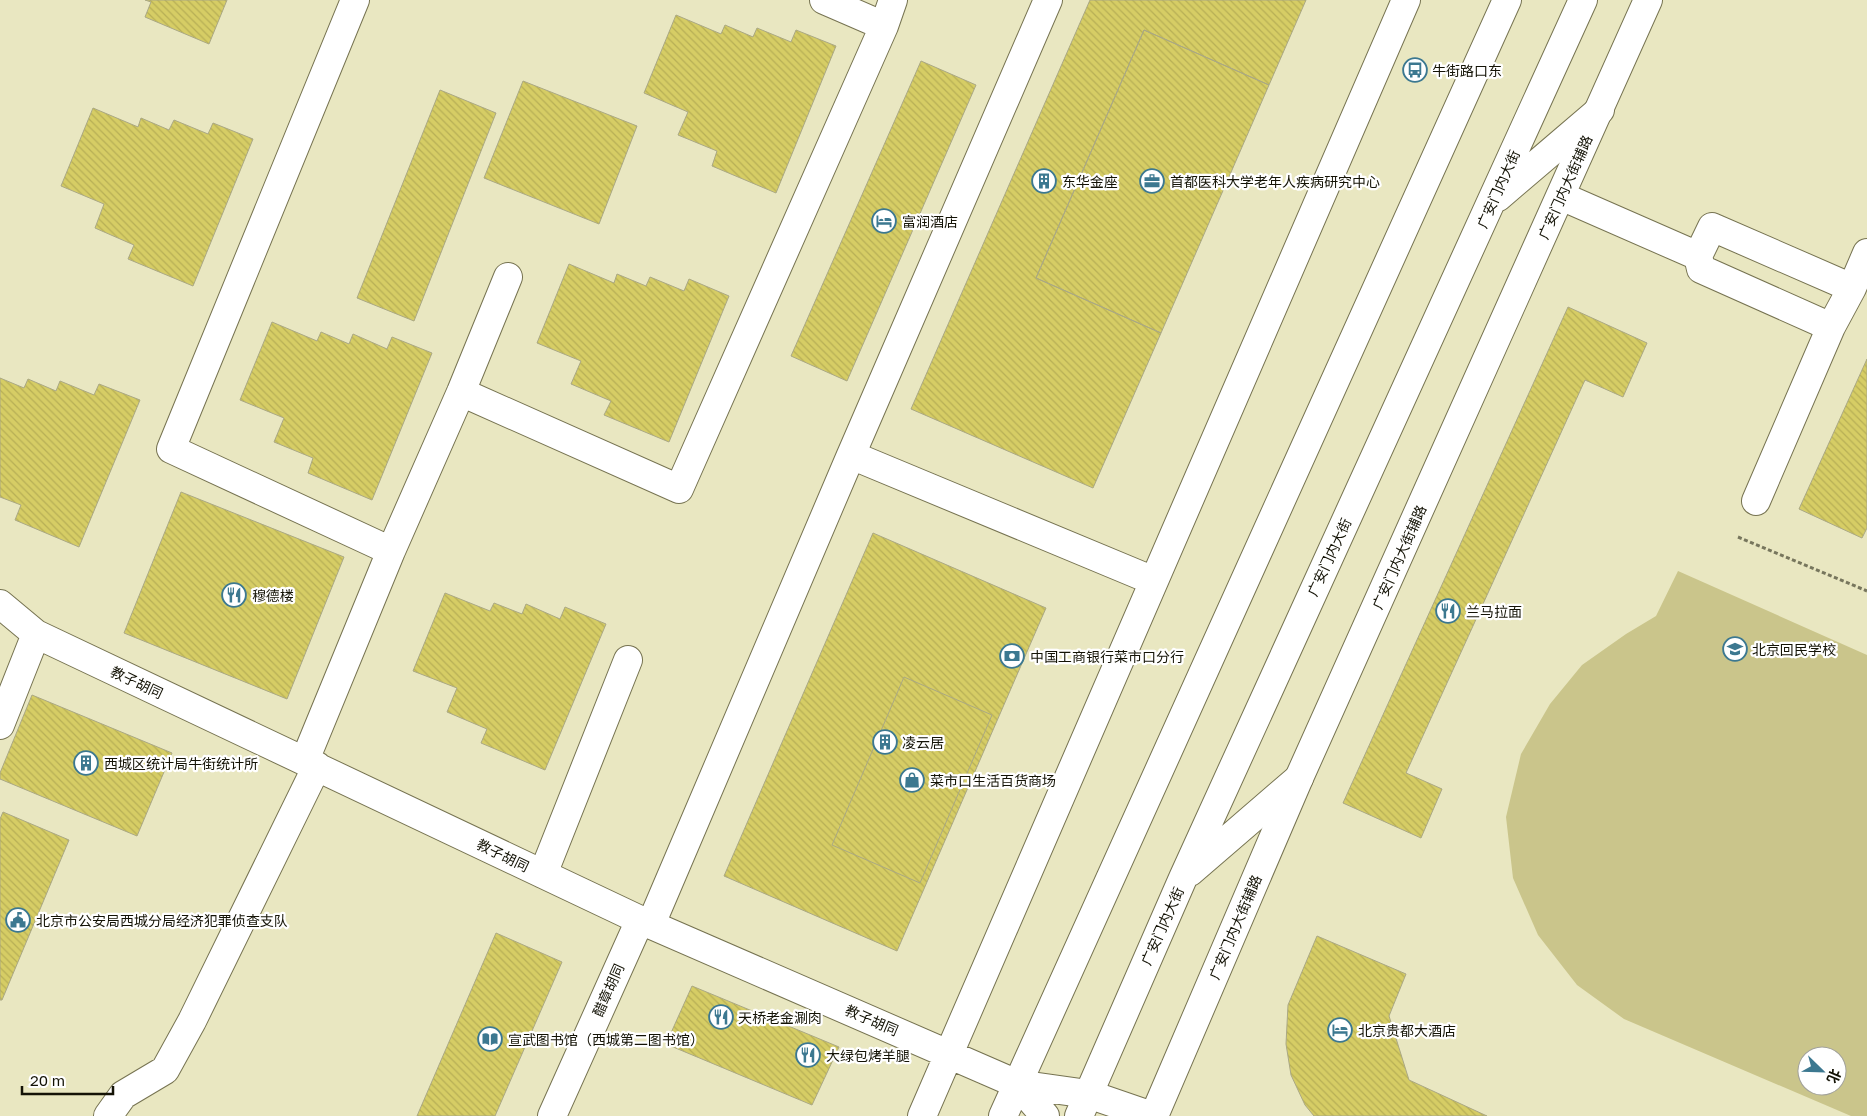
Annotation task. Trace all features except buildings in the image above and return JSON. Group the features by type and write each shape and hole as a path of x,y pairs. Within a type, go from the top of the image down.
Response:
{"street":[{"path":"355,0 171,449 391,551"},
{"path":"824,0 884,26"},
{"path":"461,392 679,490 884,26 893,0"},
{"name":"醋章胡同","path":"552,1116 645,922 851,455 1048,0"},
{"path":"922,1116 1406,0"},
{"path":"1003,1116 1507,0"},
{"name":"广安门内大街","path":"1084,1105 1183,878 1584,0"},
{"name":"广安门内大街辅路","path":"1153,1116 1299,778 1648,0"},
{"path":"1491,203 1600,110"},
{"path":"1561,196 1698,256"},
{"path":"1831,327 1701,269 1698,256 1712,227 1852,288"},
{"path":"1756,501 1831,327 1852,288 1867,253"},
{"path":"108,1116 123,1095 165,1070 192,1022 311,763 391,551 461,392 508,277"},
{"path":"851,455 1154,581"},
{"name":"教子胡同","path":"0,604 36,634 542,874 645,922 1017,1084"},
{"path":"0,725 36,634"},
{"path":"542,874 628,660"},
{"path":"1183,878 1299,778"},
{"path":"1017,1084 1084,1105 1153,1116"},
{"path":"1017,1084 1045,1116"}],"path":[{"path":"1738,536 1867,591"}],"shaded area":[{"name":"北京回民学校","path":"1678,571 1867,655 1867,1116 1851,1116 1804,1096 1847,1096 1847,1046 1797,1046 1797,1093 1624,1019 1577,985 1538,935 1513,878 1506,817 1521,754 1550,704 1582,665 1626,634 1656,616"}],"place":[{"name":"牛街路口东","path":"1415,70"},
{"name":"东华金座","path":"1044,181"},
{"name":"首都医科大学老年人疾病研究中心","path":"1152,181"},
{"name":"富润酒店","path":"884,221"},
{"name":"穆德楼","path":"234,595"},
{"name":"兰马拉面","path":"1448,611"},
{"name":"北京回民学校","path":"1735,649"},
{"name":"中国工商银行菜市口分行","path":"1012,656"},
{"name":"凌云居","path":"885,742"},
{"name":"西城区统计局牛街统计所","path":"86,763"},
{"name":"菜市口生活百货商场","path":"912,780"},
{"name":"北京市公安局西城分局经济犯罪侦查支队","path":"18,920"},
{"name":"天桥老金涮肉","path":"721,1017"},
{"name":"北京贵都大酒店","path":"1340,1030"},
{"name":"宣武图书馆（西城第二图书馆）","path":"490,1039"},
{"name":"大绿包烤羊腿","path":"808,1055"}]}
